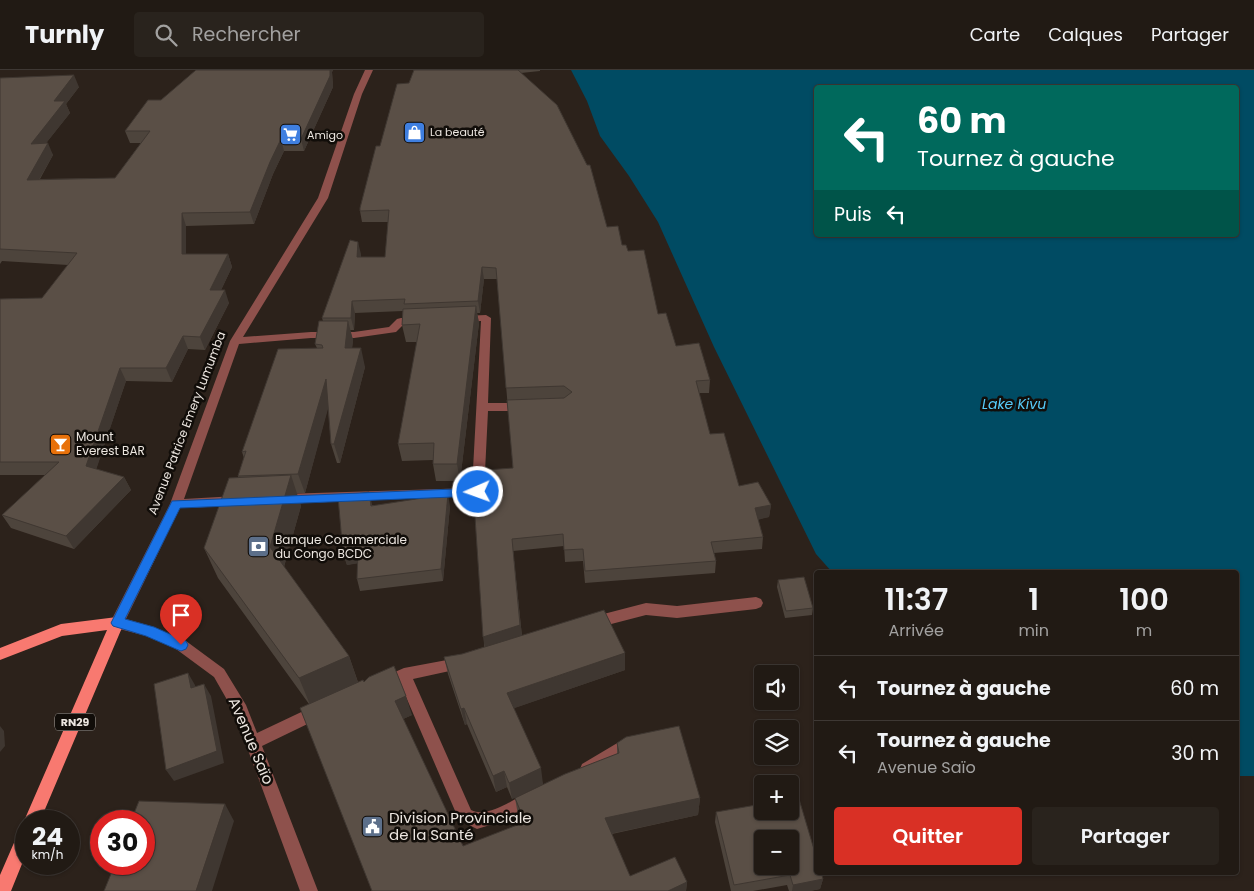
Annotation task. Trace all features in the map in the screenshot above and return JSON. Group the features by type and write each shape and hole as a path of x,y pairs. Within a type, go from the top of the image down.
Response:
{"main road":[{"path":"0,654 61,630 117,623"},
{"name":"Avenue Patrice Emery Lumumba","path":"37,810 117,623"},
{"path":"2,891 15,860"}],"street":[{"name":"Avenue Patrice Emery Lumumba","path":"117,623 176,504 235,341 323,198 358,94 369,70"},
{"path":"274,500 478,492 486,318 448,319"},
{"path":"235,341 354,335 392,330 401,321 429,320"},
{"path":"481,407 533,406"},
{"path":"176,504 244,501"},
{"path":"575,628 646,609 677,612 756,603"},
{"name":"Avenue Saïo","path":"117,623 149,631 181,645 219,673 241,710 310,891"},
{"path":"369,689 404,674 473,660"},
{"path":"404,674 465,815 477,821 494,817 542,794"},
{"path":"254,742 328,707"},
{"path":"573,778 619,749"}],"water":[{"name":"Lake Kivu","path":"571,70 1254,70 1254,776 1239,776 1239,570 830,570 816,554 714,347 658,222 629,176 600,136 587,101"}],"building":[{"path":"196,70 330,70 330,76 301,139 281,139 250,212 182,213 182,254 228,254 210,290 225,290 200,337 183,336 166,368 120,368 86,466 124,477 66,536 2,515 59,462 0,462 0,299 42,298 77,253 0,249 0,78 74,75 54,101 65,101 31,144 48,143 27,180 115,178 150,131 125,131 148,100 161,100"},
{"path":"414,70 518,70 557,105 587,165 590,165 607,227 618,226 622,245 626,245 628,251 644,250 658,314 666,313 676,346 699,343 710,380 696,381 710,434 724,433 739,486 758,482 771,505 755,508 763,537 711,542 716,561 585,571 583,549 564,550 563,534 512,539 520,625 483,637 473,487 482,484 485,470 513,468 507,400 564,398 572,392 564,386 506,388 496,268 482,267 478,301 404,304 405,299 352,301 351,318 322,318 350,240 358,242 357,257 385,257 389,210 360,211 360,208 376,146 380,146 397,84 409,83"},
{"path":"476,306 457,464 433,464 434,443 398,444 420,324 402,325 403,309"},
{"path":"319,321 348,321 345,348 361,348 334,444 331,444 326,379 298,474 238,476 246,451 242,452 278,349 323,348 322,345 315,344"},
{"path":"291,475 270,547 349,656 299,678 204,548 229,478"},
{"path":"369,492 371,506 448,494 441,569 357,579 358,551 343,553 338,497"},
{"path":"804,577 813,608 786,611 778,580"},
{"path":"604,610 625,653 507,693 541,768 509,783 504,771 493,776 464,708 461,709 444,657 462,654"},
{"path":"394,666 406,696 395,701 463,846 525,822 515,798 565,774 619,753 617,743 626,737 679,726 700,798 605,818 630,876 675,857 687,882 668,891 372,891 300,708 363,680 364,682 369,677"},
{"path":"188,673 191,688 204,684 217,751 166,770 154,684"},
{"path":"799,799 814,849 814,875 822,875 823,879 793,885 790,875 734,885 716,812 754,805 754,820 799,820"},
{"path":"139,801 225,804 196,891 104,891 111,875 155,875 155,810 135,810"}],"place":[{"name":"La beauté","path":"414,132"},
{"name":"Amigo","path":"291,135"},
{"name":"Mount Everest BAR","path":"60,444"},
{"name":"Banque Commerciale du Congo BCDC","path":"259,547"},
{"name":"Division Provinciale de la Santé","path":"373,827"}],"route":[{"path":"181,645 149,631 117,623 176,504 478,492"}]}
